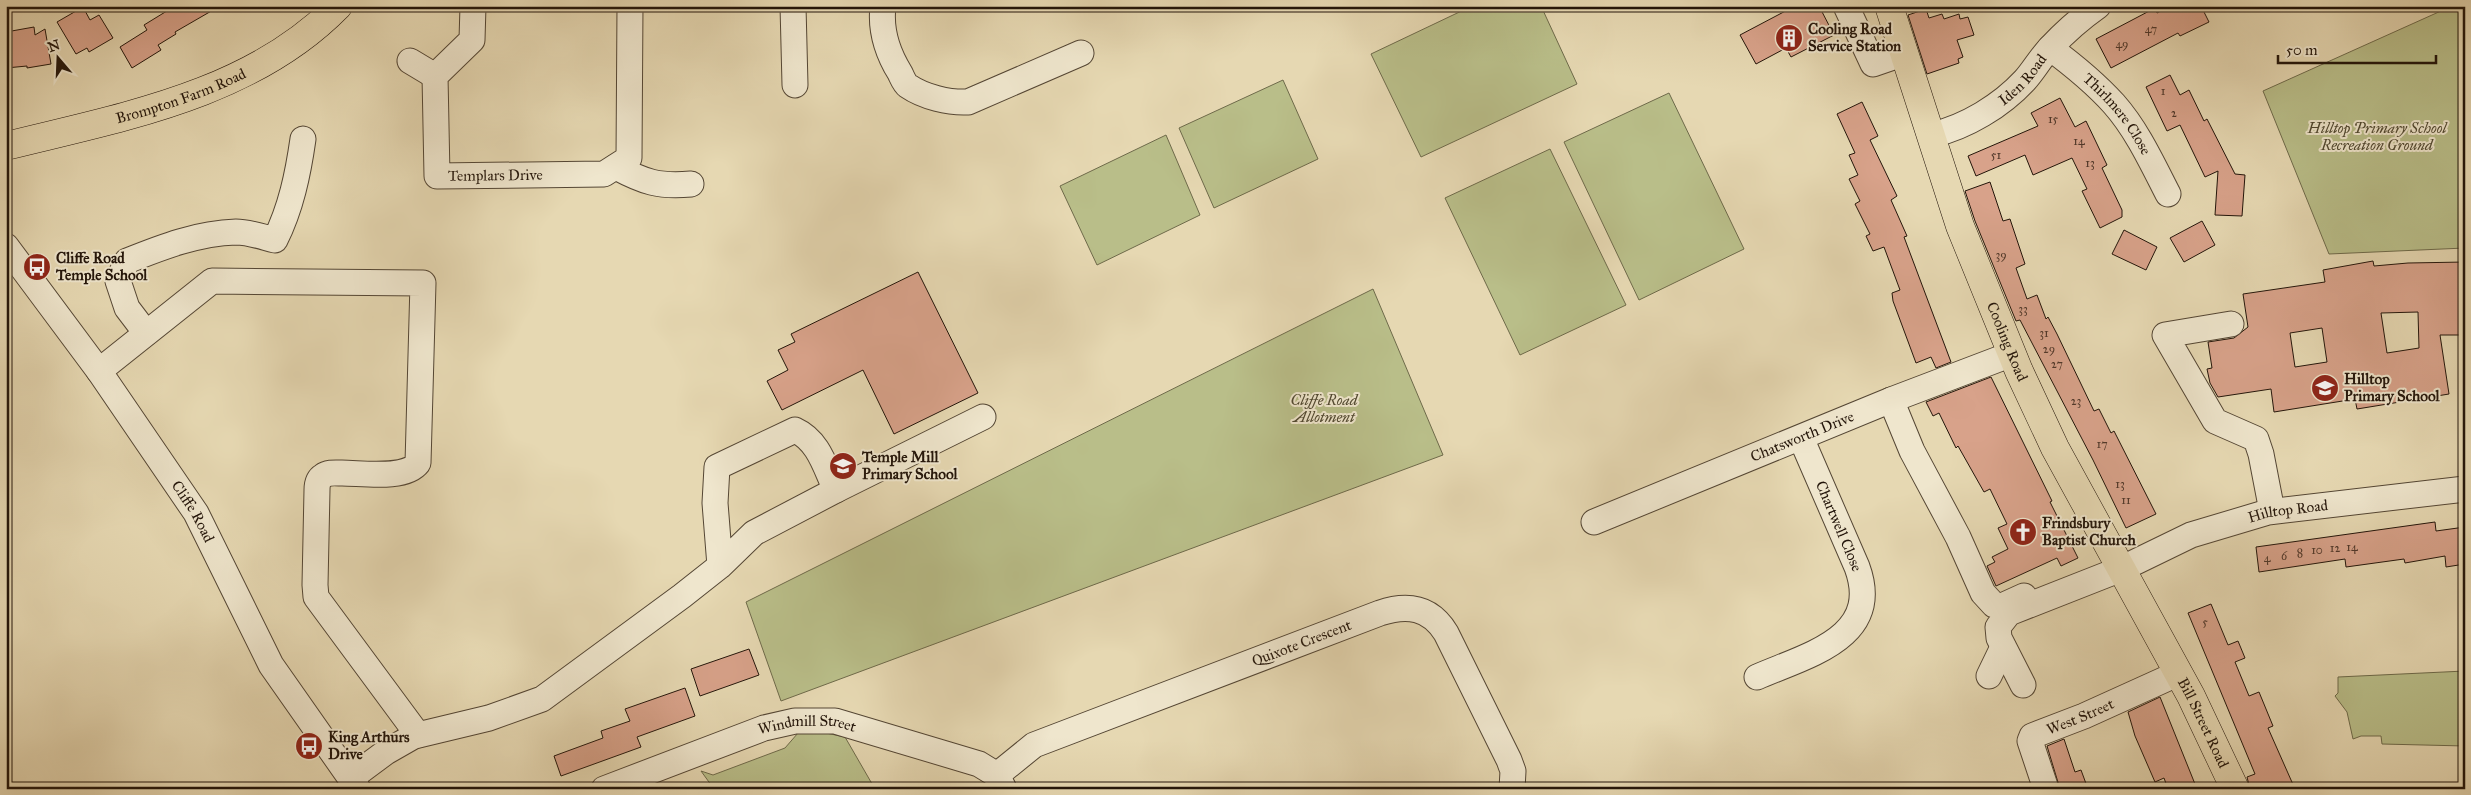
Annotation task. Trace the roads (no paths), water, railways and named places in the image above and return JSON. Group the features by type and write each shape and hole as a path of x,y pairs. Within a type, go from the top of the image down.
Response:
{"main road":[{"name":"Brompton Farm Road","path":"6,146 160,107 225,82 269,61 298,42 338,6"},
{"name":"Cooling Road","path":"1888,6 1960,226 2012,354 2044,427 2175,665"},
{"name":"Bill Street Road","path":"2175,665 2236,789"}],"street":[{"path":"410,61 435,76 472,40 474,6"},
{"path":"630,6 630,158 616,167 642,182 675,186 691,184"},
{"path":"793,6 795,85"},
{"path":"883,6 881,21 889,54 907,85 932,97 955,103 968,102 1080,53"},
{"path":"1846,6 1873,64 1905,54"},
{"name":"Iden Road","path":"1932,136 1965,123 2001,102 2025,80 2050,48 2081,18 2098,6"},
{"name":"Thirlmere Close","path":"2050,48 2082,72 2115,105 2140,141 2168,194"},
{"name":"Templars Drive","path":"435,76 437,176 604,174 616,167"},
{"path":"146,333 127,308 118,281 127,261 201,236 238,232 275,240 286,218 299,167 303,139"},
{"name":"Cliffe Road","path":"6,246 99,371 196,512 271,665 354,784"},
{"path":"99,371 212,281 380,281 423,283 418,463 414,469 407,472 326,474 318,480 314,585 316,596 418,735"},
{"path":"2231,324 2165,335 2215,421 2256,439 2272,512"},
{"name":"Chatsworth Drive","path":"1594,522 1891,400 2012,354"},
{"path":"1891,400 1912,451 1958,537 1983,594 1994,605 2002,606 2089,566 2118,563"},
{"path":"354,784 386,752 418,735 488,718 542,699 720,566 754,533 983,417"},
{"path":"720,566 715,503 717,468 795,430 806,435 814,443 836,490"},
{"name":"Chartwell Close","path":"1757,677 1836,641 1854,623 1862,600 1862,589 1857,566 1801,438"},
{"name":"Hilltop Road","path":"2118,563 2238,519 2272,512 2465,489"},
{"path":"2023,684 1999,638 1998,626 2009,613 2118,563"},
{"name":"Quixote Crescent","path":"1001,782 1034,745 1380,613 1397,608 1412,607 1432,616 1446,633 1509,760 1513,771 1512,789"},
{"path":"1989,676 2003,647"},
{"name":"West Street","path":"2046,789 2030,741 2032,736 2084,716 2175,665"},
{"name":"Windmill Street","path":"604,789 764,728 795,721 835,721 979,764 1001,782"}],"place":[{"name":"Cooling Road Service Station","path":"1789,38"},
{"name":"Cliffe Road Temple School","path":"37,267"},
{"name":"Hilltop Primary School","path":"2325,388"},
{"name":"Temple Mill Primary School","path":"843,466"},
{"name":"Frindsbury Baptist Church","path":"2023,532"},
{"name":"King Arthurs Drive","path":"309,746"}],"park label":[{"name":"Hilltop Primary School Recreation Ground","path":"2377,136"},
{"name":"Cliffe Road Allotment","path":"1324,408"}]}
